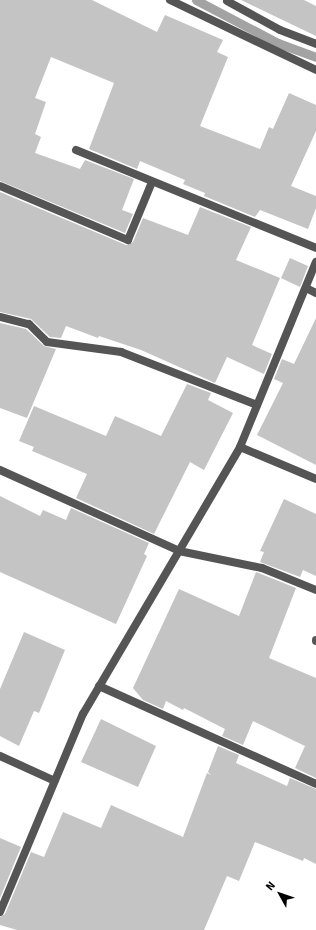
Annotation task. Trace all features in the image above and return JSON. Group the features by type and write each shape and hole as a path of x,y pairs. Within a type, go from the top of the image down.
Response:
{"street":[{"path":"170,0 316,70"},
{"path":"227,1 280,30 316,44"},
{"path":"76,150 316,248"},
{"path":"0,186 128,240 152,182"},
{"path":"0,912 83,714 240,447 316,262"},
{"path":"306,288 316,293"},
{"path":"0,317 29,324 47,342 122,352 257,405"},
{"path":"240,447 316,479"},
{"path":"0,470 179,551 262,568 316,590"},
{"path":"99,686 316,784"},
{"path":"0,756 55,781"}],"building":[{"path":"0,0 92,0 157,32 165,15 223,40 217,52 228,57 200,126 260,149 269,127 273,129 289,93 316,105 316,131 291,186 316,196 316,208 308,229 260,210 255,217 204,196 205,193 183,184 185,180 140,161 137,169 89,149 114,83 51,57 35,98 46,102 35,134 41,137 35,153 80,169 85,160 134,179 122,210 133,214 125,233 0,181"},
{"path":"241,0 304,0 316,6 316,36"},
{"path":"0,192 126,245 133,242 143,218 188,235 200,207 251,227 236,260 280,278 252,345 272,354 264,374 227,357 215,383 141,350 99,336 98,338 66,326 61,338 50,337 31,319 0,312"},
{"path":"290,258 308,266 300,287 281,278"},
{"path":"316,318 316,465 257,435 283,383 274,379 282,359 294,364"},
{"path":"0,323 26,329 44,346 56,349 27,418 0,408"},
{"path":"187,384 211,393 208,400 233,413 204,470 190,462 154,534 76,498 87,474 32,451 34,447 19,441 34,406 106,436 115,416 161,436"},
{"path":"0,496 40,516 43,510 66,520 71,508 149,543 144,554 147,556 116,624 0,572"},
{"path":"284,499 316,514 316,576 303,570 300,577 260,562 264,552 260,551"},
{"path":"256,572 296,588 269,658 316,678 316,778 295,768 305,746 253,721 243,745 222,736 225,729 184,708 183,710 166,701 163,709 143,700 133,688 179,589 239,616"},
{"path":"24,632 65,650 39,713 34,711 19,746 0,736 0,689"},
{"path":"101,719 156,746 138,787 81,762"},
{"path":"218,746 239,755 236,763 287,786 290,778 316,789 316,864 304,858 303,861 255,842 239,881 227,876 204,930 17,930 0,925 0,917 5,914 31,852 44,857 63,812 101,828 111,805 183,837 207,773 211,775 208,772"},
{"path":"0,838 21,847 0,898"}],"waterway":[{"path":"196,0 278,43 316,57"}]}
